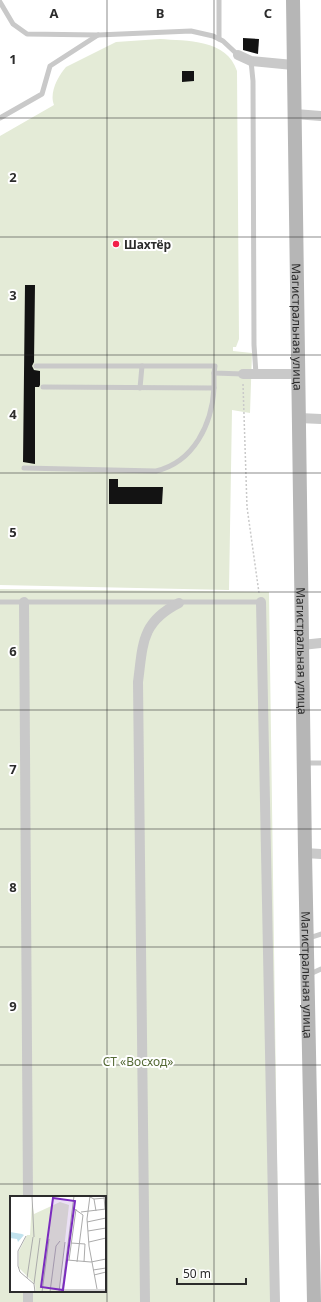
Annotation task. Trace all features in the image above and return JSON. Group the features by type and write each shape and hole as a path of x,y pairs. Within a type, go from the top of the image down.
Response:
{"main road":[{"name":"Магистральная улица","path":"293,0 306,939 316,1298"}],"street":[{"path":"238,55 252,61 293,65"},
{"path":"295,114 321,116"},
{"path":"243,374 298,374"},
{"path":"299,418 321,419"},
{"path":"24,602 28,1196"},
{"path":"262,602 275,1302"},
{"path":"145,1302 138,682 142,652 148,629 155,618 179,603"},
{"path":"302,645 321,644"},
{"path":"305,853 321,854"}],"lane":[{"path":"219,0 219,39"},
{"path":"0,2 13,24 27,34 98,35 191,31 203,33 219,39 238,55"},
{"path":"0,118 42,94 50,66 98,35"},
{"path":"252,61 254,345 256,374"},
{"path":"24,468 156,471 169,468 190,450 207,425 212,411 215,366 36,366"},
{"path":"140,388 142,366"},
{"path":"214,373 243,374"},
{"path":"43,387 214,388"},
{"path":"0,602 262,602"},
{"path":"304,763 321,763"},
{"path":"306,939 321,934"},
{"path":"307,975 321,969"}],"path":[{"path":"243,374 247,507 256,576 262,602"}],"green space":[{"name":"Шахтёр","path":"160,39 182,40 215,47 232,61 237,71 239,339 236,347 233,347 233,351 252,353 250,413 232,410 229,590 0,585 0,136 54,105 53,90 60,75 66,67 116,42"},
{"name":"СТ «Восход»","path":"0,589 269,592 279,1302 0,1302"}],"building":[{"path":"243,38 259,39 258,54 243,50"},
{"path":"182,71 194,71 194,81 182,82"},
{"path":"25,285 35,285 34,362 32,366 34,370 40,371 40,385 39,387 35,387 35,464 23,462"},
{"path":"109,479 118,479 118,487 163,487 162,504 109,504"}],"place":[{"name":"Шахтёр","path":"116,244"}]}
